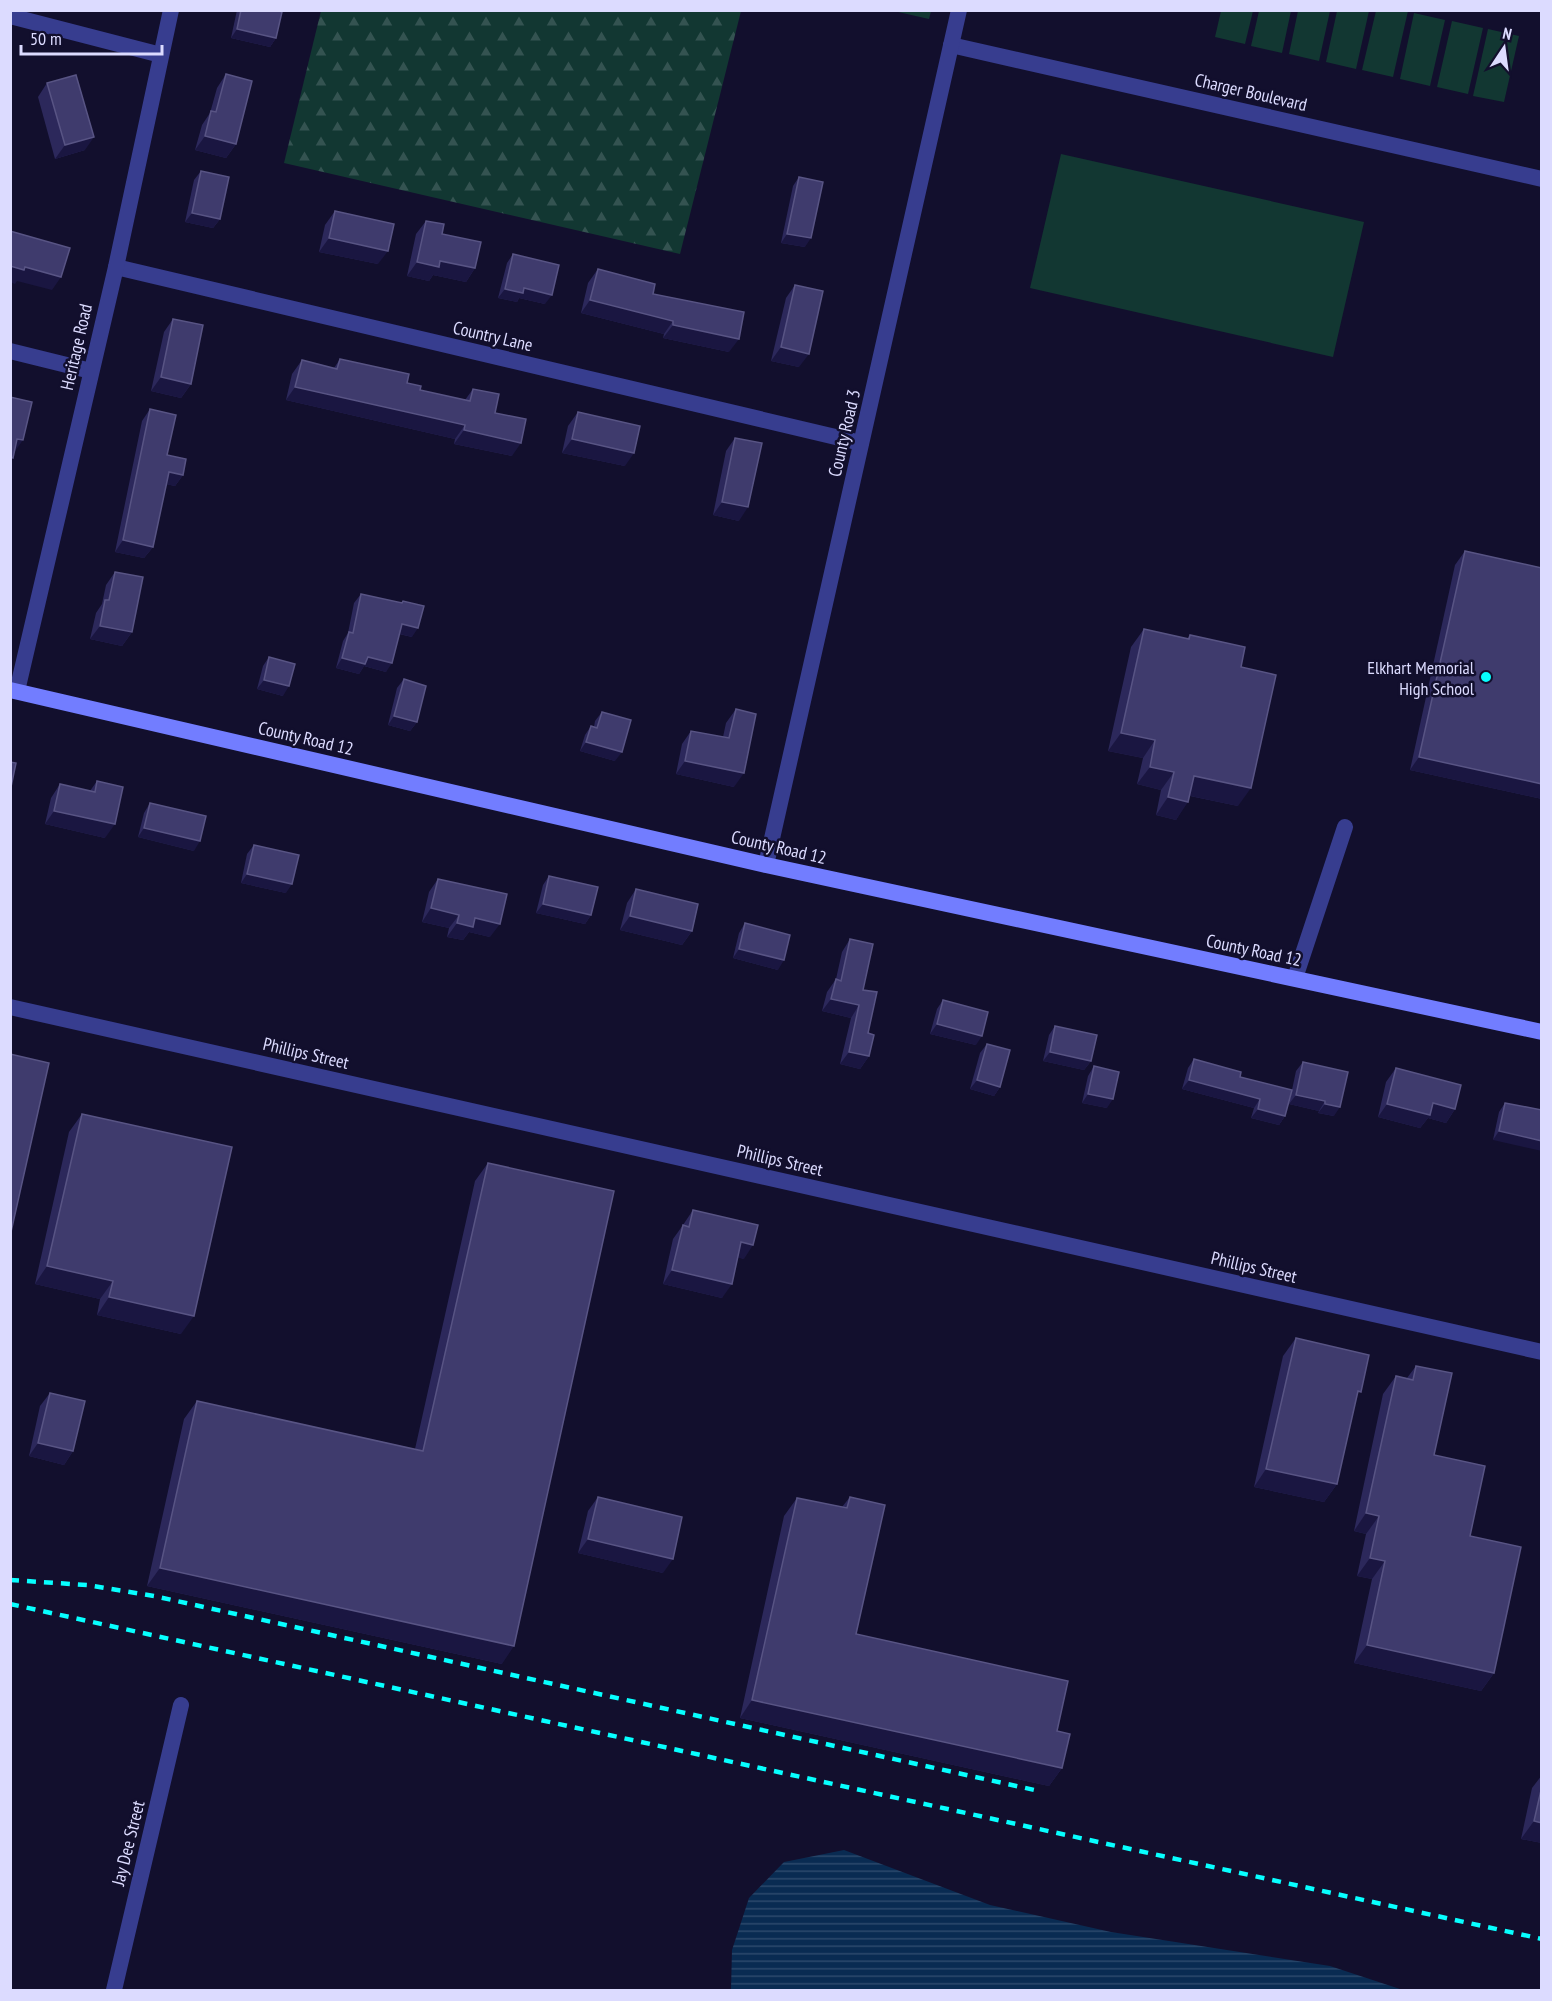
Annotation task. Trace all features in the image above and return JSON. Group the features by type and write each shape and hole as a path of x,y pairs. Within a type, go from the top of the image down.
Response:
{"main road":[{"name":"County Road 12","path":"14,690 766,865 1542,1032"}],"street":[{"name":"Heritage Road","path":"14,690 116,267 171,10"},
{"name":"County Road 3","path":"766,865 959,10"},
{"path":"10,16 161,55"},
{"name":"Charger Boulevard","path":"951,45 1542,179"},
{"name":"Country Lane","path":"116,267 861,443"},
{"path":"10,351 90,371"},
{"path":"1295,978 1345,827"},
{"name":"Phillips Street","path":"10,1007 1542,1352"},
{"name":"Jay Dee Street","path":"114,1990 181,1705"}],"green space":[{"path":"321,11 741,11 680,254 284,163"},
{"path":"894,11 931,11 929,19"},
{"path":"1221,11 1253,11 1245,44 1215,37"},
{"path":"1259,11 1291,11 1282,53 1251,46"},
{"path":"1298,11 1330,11 1319,61 1289,54"},
{"path":"1337,11 1369,11 1356,69 1326,62"},
{"path":"1376,11 1408,11 1393,77 1362,70"},
{"path":"1414,13 1445,20 1430,86 1400,79"},
{"path":"1452,21 1483,28 1468,94 1437,87"},
{"path":"1488,29 1519,36 1504,102 1473,96"},
{"path":"1061,154 1364,222 1333,357 1030,288"}],"water":[{"path":"844,1850 990,1905 1111,1932 1330,1966 1403,1990 731,1990 732,1950 749,1898 784,1862"}],"building":[{"path":"241,10 282,12 276,38 237,29"},
{"path":"226,74 252,81 236,144 205,136 211,111 216,112"},
{"path":"76,75 94,137 65,145 47,83"},
{"path":"201,171 229,177 220,219 192,213"},
{"path":"799,177 823,182 811,238 787,234"},
{"path":"335,211 394,224 388,251 329,238"},
{"path":"426,221 444,224 442,234 481,242 475,268 440,261 439,267 417,262"},
{"path":"10,231 70,248 61,277 25,267 24,270 10,266"},
{"path":"513,254 559,265 552,295 524,288 523,293 505,289"},
{"path":"598,269 655,284 653,294 744,312 739,339 673,325 673,321 590,300"},
{"path":"795,285 823,291 809,354 781,347"},
{"path":"173,319 203,325 191,384 161,377"},
{"path":"340,359 409,374 407,383 421,386 420,390 470,401 473,389 499,394 495,413 526,419 521,443 464,430 465,425 295,387 302,360 337,369"},
{"path":"10,397 32,402 23,440 17,439 13,458 10,457"},
{"path":"150,409 176,415 167,455 186,459 183,475 169,472 153,547 123,540"},
{"path":"578,412 640,426 634,453 572,439"},
{"path":"735,438 762,443 748,507 722,502"},
{"name":"Elkhart Memorial High School","path":"1465,551 1542,568 1542,784 1419,757"},
{"path":"115,572 143,577 132,632 100,626 105,600 109,600"},
{"path":"361,594 424,606 418,628 402,624 392,663 368,657 365,664 342,658 349,632 353,633"},
{"path":"1144,629 1189,639 1190,635 1245,647 1241,667 1276,675 1251,788 1194,776 1188,802 1168,797 1174,772 1150,767 1155,740 1121,733"},
{"path":"269,657 295,664 289,686 264,680"},
{"path":"404,679 426,686 417,722 394,716"},
{"path":"736,709 756,714 744,773 685,761 691,731 729,738"},
{"path":"602,712 631,720 622,752 586,742 591,726 597,728"},
{"path":"10,762 16,763 11,787 10,787"},
{"path":"97,781 123,787 115,824 54,811 60,784 95,792"},
{"path":"150,803 206,816 200,841 144,828"},
{"path":"254,845 299,855 292,884 247,874"},
{"path":"549,876 598,887 591,915 543,904"},
{"path":"438,879 507,894 500,924 475,918 473,927 457,923 459,915 431,908"},
{"path":"636,889 698,904 692,931 630,916"},
{"path":"745,923 790,935 784,960 739,949"},
{"path":"850,939 873,944 863,990 877,992 868,1033 874,1035 869,1056 849,1052 859,1005 831,999 836,979 841,981"},
{"path":"943,1000 988,1012 982,1036 937,1024"},
{"path":"1055,1026 1097,1035 1091,1061 1050,1052"},
{"path":"987,1044 1010,1050 1000,1087 977,1080"},
{"path":"10,1054 49,1063 11,1232 10,1232"},
{"path":"1194,1059 1241,1072 1240,1077 1292,1090 1285,1116 1258,1109 1260,1099 1189,1080"},
{"path":"1303,1062 1348,1072 1340,1107 1325,1104 1325,1101 1296,1095"},
{"path":"1094,1066 1119,1072 1113,1099 1088,1094"},
{"path":"1396,1068 1461,1085 1455,1109 1433,1103 1430,1115 1387,1104"},
{"path":"1505,1103 1542,1110 1542,1141 1499,1131"},
{"path":"82,1114 232,1147 194,1316 109,1297 113,1281 47,1266"},
{"path":"488,1163 614,1191 514,1646 160,1568 197,1401 423,1451"},
{"path":"693,1210 758,1225 753,1245 741,1242 732,1284 672,1270 683,1225 689,1227"},
{"path":"1296,1338 1369,1355 1361,1392 1358,1391 1337,1484 1266,1469"},
{"path":"1416,1366 1452,1373 1434,1455 1485,1466 1470,1536 1521,1547 1494,1673 1367,1645 1385,1561 1370,1558 1379,1516 1366,1513 1396,1376 1413,1380"},
{"path":"50,1393 85,1401 73,1451 38,1443"},
{"path":"598,1497 682,1517 673,1559 588,1539"},
{"path":"850,1497 885,1505 856,1634 1068,1681 1057,1731 1070,1734 1062,1768 752,1700 797,1498 847,1508"},
{"path":"1542,1786 1542,1823 1534,1821"}],"railway":[{"path":"10,1580 87,1585 154,1596 1039,1791"},
{"path":"10,1604 1542,1939"}],"place":[{"name":"Elkhart Memorial High School","path":"1486,677"}]}
